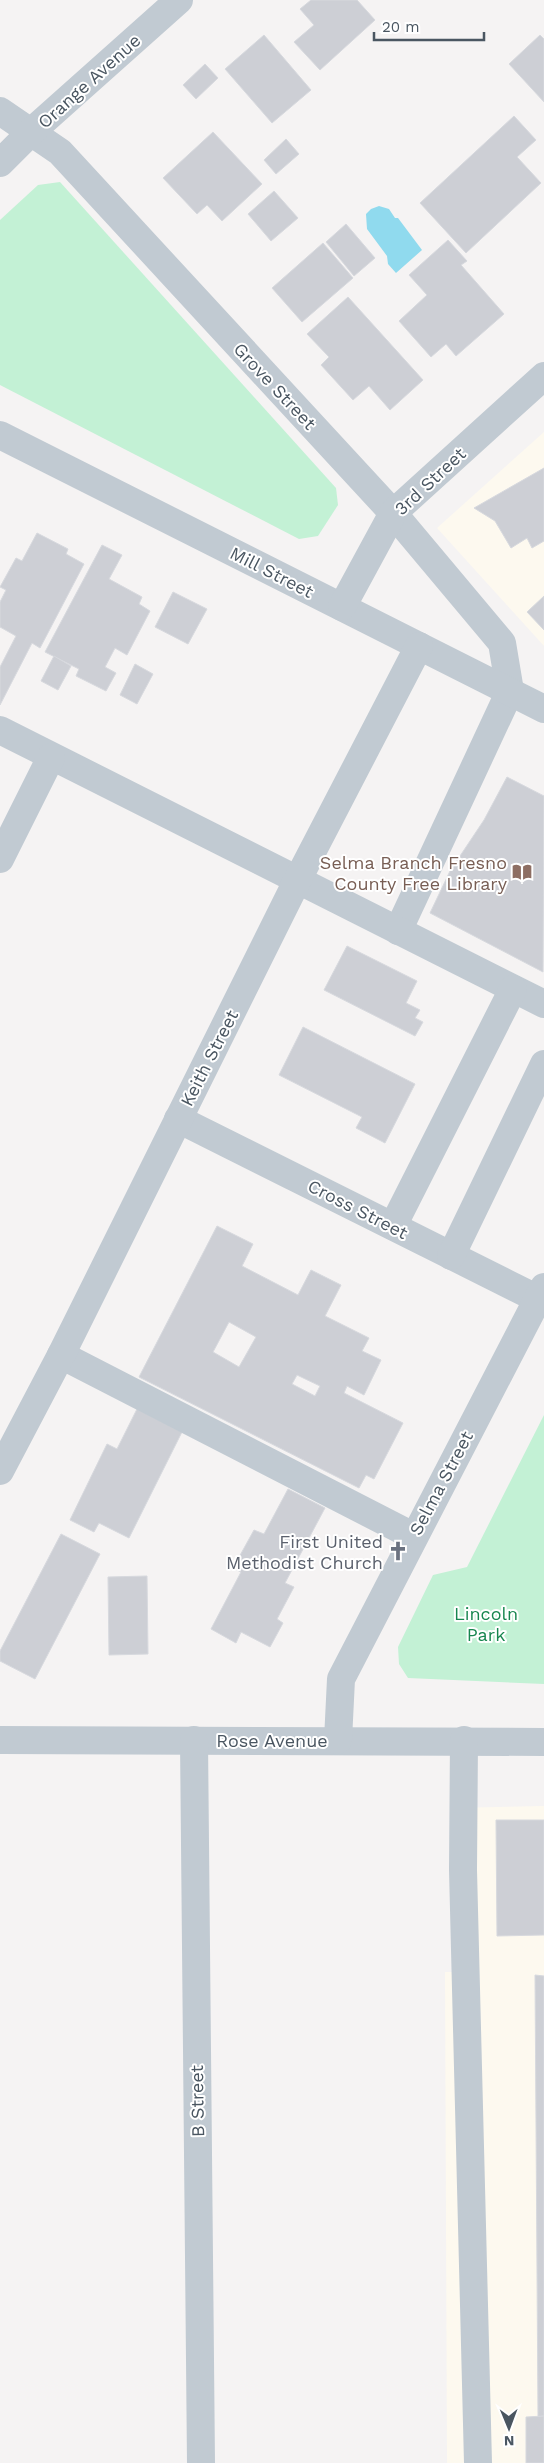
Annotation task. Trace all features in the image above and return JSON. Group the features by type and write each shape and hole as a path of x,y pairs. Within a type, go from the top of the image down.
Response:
{"street":[{"name":"Orange Avenue","path":"0,163 31,132 179,0"},
{"name":"Grove Street","path":"0,110 67,160 393,513 502,643 510,691"},
{"name":"3rd Street","path":"342,607 393,513 544,376"},
{"name":"Mill Street","path":"0,435 544,709"},
{"name":"Keith Street","path":"0,1472 61,1355 297,881 418,646"},
{"path":"398,931 510,691"},
{"path":"0,730 544,1004"},
{"path":"0,859 51,757"},
{"path":"393,1226 514,989"},
{"path":"451,1256 544,1064"},
{"name":"Cross Street","path":"178,1119 451,1256 541,1293"},
{"name":"Selma Street","path":"338,1740 341,1678 541,1293"},
{"path":"61,1355 414,1536"},
{"name":"Rose Avenue","path":"0,1740 464,1740 544,1742"},
{"name":"B Street","path":"194,1740 201,2463"},
{"path":"464,1740 463,1870 478,2463"}],"shaded area":[{"path":"544,432 544,646 437,528"},
{"path":"544,1806 544,2463 447,2463 445,1972 453,1972 451,1808"}],"green space":[{"path":"60,182 336,488 338,505 318,536 299,539 0,385 0,220 38,185"},
{"name":"Lincoln Park","path":"544,1415 544,1684 408,1678 399,1664 398,1647 433,1575 467,1567"}],"water":[{"path":"379,206 389,209 395,218 398,218 422,250 396,273 388,264 387,256 367,229 366,214 371,209"}],"building":[{"path":"311,0 357,0 375,20 320,70 294,42 314,25 300,9"},
{"path":"264,35 311,90 272,123 225,69"},
{"path":"540,35 544,39 544,102 509,64"},
{"path":"205,64 218,78 196,99 183,85"},
{"path":"514,116 536,140 517,157 541,183 466,253 420,203"},
{"path":"213,132 262,184 222,221 207,205 197,214 163,178"},
{"path":"286,139 299,154 276,174 264,160"},
{"path":"274,191 298,218 271,241 248,214"},
{"path":"346,224 375,258 354,276 326,242"},
{"path":"448,240 467,261 461,265 504,314 456,356 446,344 431,357 399,321 427,295 409,275"},
{"path":"323,243 353,278 302,322 272,288"},
{"path":"348,297 423,380 390,410 369,386 353,400 321,365 329,357 307,334"},
{"path":"544,468 544,541 532,548 527,538 511,548 495,521 474,508"},
{"path":"37,533 68,549 66,554 84,564 40,648 32,643 0,705 0,667 16,636 0,627 0,602 6,590 0,587 16,558 22,561"},
{"path":"102,545 122,555 109,579 142,597 139,604 150,611 127,655 115,648 105,667 116,673 106,691 76,676 79,669 45,652"},
{"path":"173,592 207,609 188,644 155,627"},
{"path":"544,596 544,630 527,612"},
{"path":"54,656 71,666 58,690 41,681"},
{"path":"135,664 153,674 137,704 120,695"},
{"path":"507,777 544,796 543,972 430,913 450,871 484,820"},
{"path":"347,946 417,981 406,1003 420,1010 415,1018 423,1022 415,1036 324,990"},
{"path":"303,1027 415,1084 385,1143 356,1128 362,1117 279,1075"},
{"path":"217,1226 253,1244 242,1266 298,1295 311,1270 341,1285 325,1316 369,1338 362,1351 381,1360 364,1395 347,1386 344,1393 403,1423 374,1479 366,1475 359,1488 139,1377","holes":["229,1322 256,1337 239,1367 213,1352","297,1375 320,1386 315,1396 292,1384"]},
{"path":"137,1409 182,1432 129,1538 99,1523 94,1532 70,1520 107,1444 117,1449"},
{"path":"288,1489 325,1508 285,1583 294,1587 277,1619 283,1623 270,1647 241,1632 236,1643 211,1629 241,1572 233,1568 254,1530 264,1534"},
{"path":"61,1534 100,1554 35,1679 0,1661 0,1651"},
{"path":"147,1576 148,1654 109,1655 108,1577"},
{"path":"496,1820 544,1820 544,1935 497,1936"},
{"path":"535,1975 544,1976 544,2416 538,2417"},
{"path":"544,2416 544,2463 526,2463 526,2417"}],"place":[{"name":"Selma Branch Fresno County Free Library","path":"522,872"},
{"name":"First United Methodist Church","path":"398,1551"}]}
